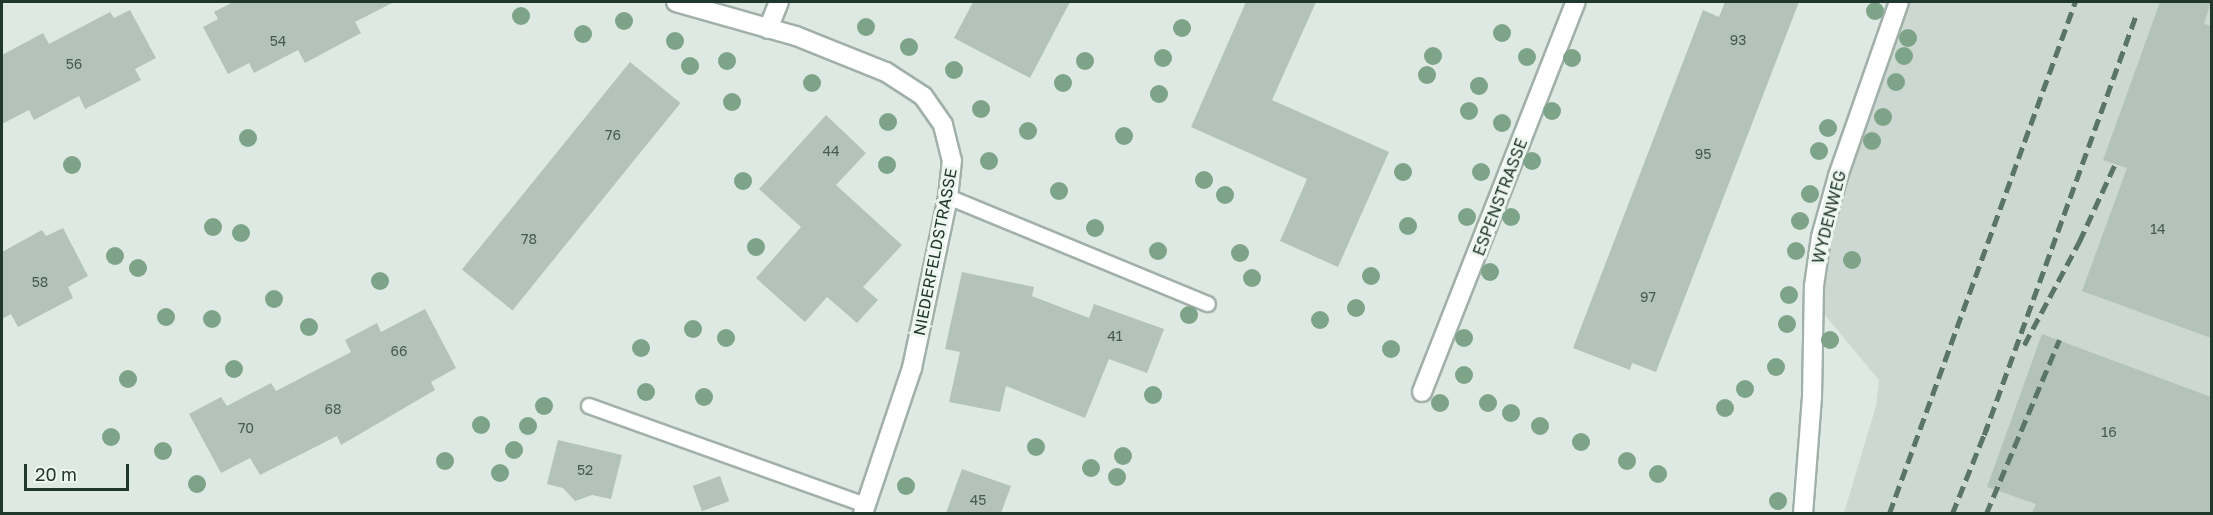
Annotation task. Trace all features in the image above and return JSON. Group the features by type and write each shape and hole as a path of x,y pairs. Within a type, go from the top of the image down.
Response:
{"street":[{"name":"NIEDERFELDSTRASSE","path":"676,2 768,29 865,63 898,78 922,96 944,125 949,143 948,197 912,368 864,509"},
{"path":"768,29 779,2"},
{"name":"ESPENSTRASSE","path":"1422,392 1576,2"},
{"name":"WYDENWEG","path":"1803,513 1812,397 1814,286 1821,237 1838,176 1899,2"}],"lane":[{"path":"948,197 1208,304"},
{"name":"NIEDERFELDSTRASSE","path":"588,406 864,509"}],"shaded area":[{"path":"1909,2 2211,2 2211,513 1844,513 1876,406 1879,380 1824,314 1822,297 1828,248 1841,194"}],"building":[{"path":"233,2 394,2 355,22 361,33 305,63 298,50 254,73 249,63 228,74 203,27 218,19 214,12"},
{"path":"973,2 1070,2 1030,78 954,38"},
{"path":"1246,2 1316,2 1272,100 1389,152 1338,267 1280,241 1307,179 1191,127"},
{"path":"1725,2 1799,2 1656,372 1632,363 1630,370 1573,348 1703,10 1719,17"},
{"path":"2160,2 2211,2 2204,24 2211,26 2211,338 2082,291 2127,168 2103,160"},
{"path":"130,10 156,58 135,69 141,80 85,109 79,96 34,120 29,110 2,124 2,55 43,33 49,44 110,12 114,18"},
{"path":"630,62 681,103 512,310 462,269"},
{"path":"826,115 866,153 836,185 902,245 863,287 878,300 857,323 827,297 805,322 756,278 801,227 759,189"},
{"path":"63,228 88,276 68,287 73,298 18,327 11,314 2,319 2,252 42,230 46,236"},
{"path":"962,272 1034,287 1032,296 1089,318 1094,304 1164,329 1147,373 1109,359 1085,418 1006,386 1000,412 949,402 960,352 945,349"},
{"path":"425,309 456,368 431,382 435,390 341,445 337,436 260,475 250,458 221,473 189,414 221,397 227,406 271,383 276,391 351,352 345,340 377,323 381,332"},
{"path":"2042,334 2211,397 2211,513 2032,513 2036,504 1987,487"},
{"path":"558,440 622,455 611,499 592,495 575,501 563,488 547,484"},
{"path":"962,469 1011,486 1001,513 946,513"},
{"path":"720,476 729,501 702,511 693,486"}],"railway":[{"path":"1889,514 2075,2"},
{"path":"1984,435 2137,13"},
{"path":"2024,345 2079,242 2115,164"},
{"path":"1986,514 2059,340"},
{"path":"1952,514 1987,427"}]}
